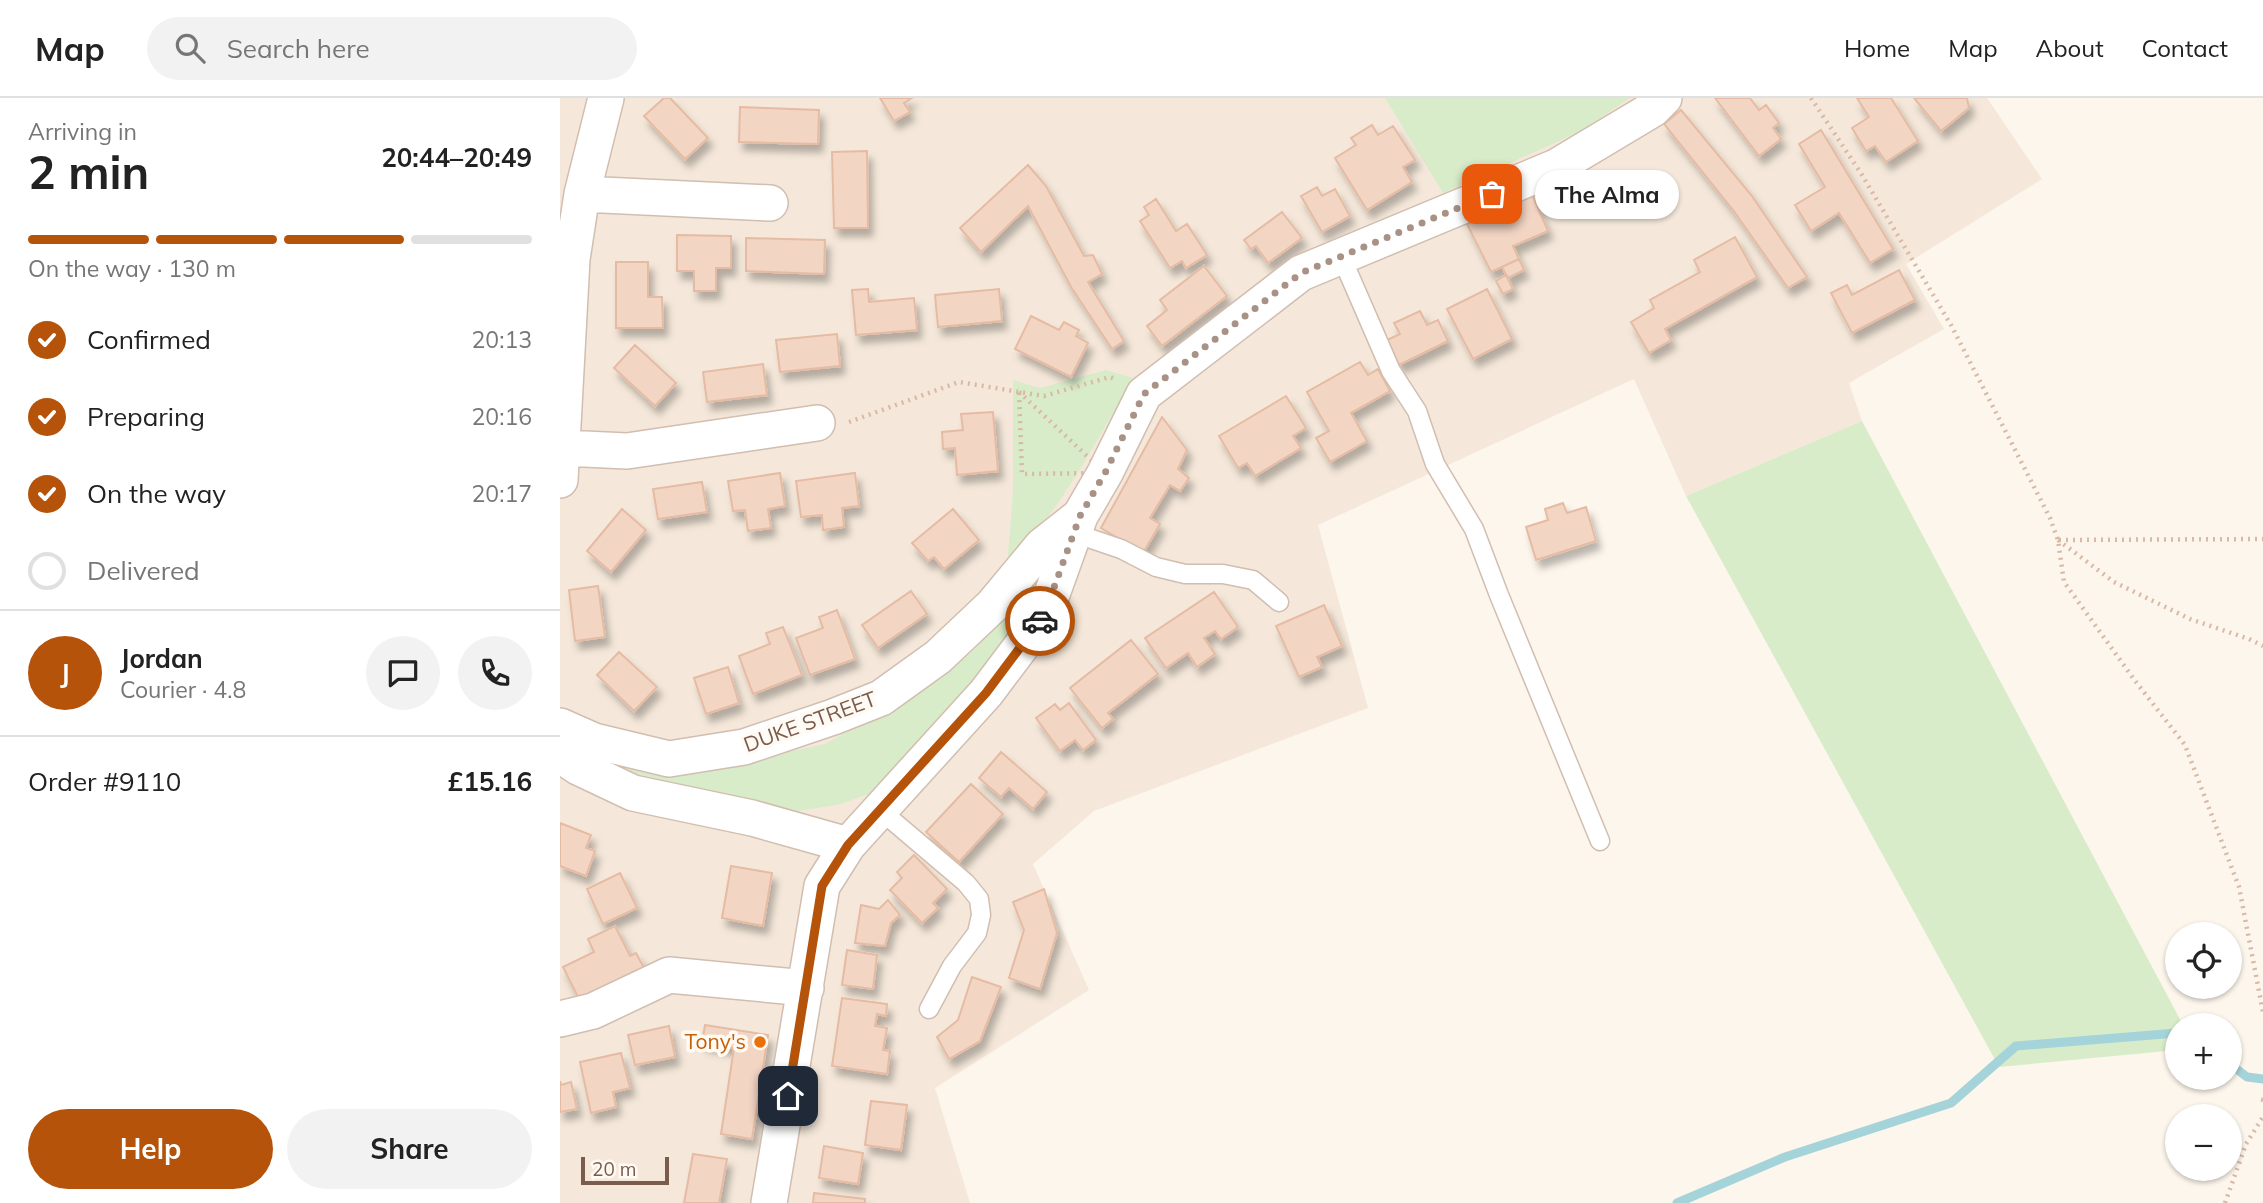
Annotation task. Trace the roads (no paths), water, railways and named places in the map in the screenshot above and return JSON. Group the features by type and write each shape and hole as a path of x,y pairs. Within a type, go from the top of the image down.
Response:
{"street":[{"path":"606,98 582,194 572,259 564,331 561,464 626,451 817,423"},
{"path":"769,1203 822,886 848,845 986,693 1044,615 1077,524 1144,394 1301,273 1556,167 1653,109 1664,98"},
{"path":"582,194 770,203"},
{"name":"DUKE STREET","path":"560,726 594,741 669,759 744,747 833,717 881,698 938,657 993,606 1041,546 1077,524"},
{"path":"560,755 578,767 633,793 752,818 848,845"},
{"path":"560,1020 593,1011 669,975 806,988"}],"lane":[{"path":"1341,256 1391,371 1417,411 1435,464 1474,529 1600,841"},
{"path":"1077,524 1156,567 1185,573 1223,573 1253,580 1279,602"},
{"path":"880,810 966,883 979,899 981,915 977,933 952,966 929,1009"}],"waterway":[{"path":"1677,1203 1785,1157 1951,1103 2016,1046 2165,1034"},
{"path":"2242,1073 2247,1077 2263,1079"}],"place":[{"name":"The Alma","path":"1492,194"},
{"name":"Tony's","path":"760,1042"}]}
